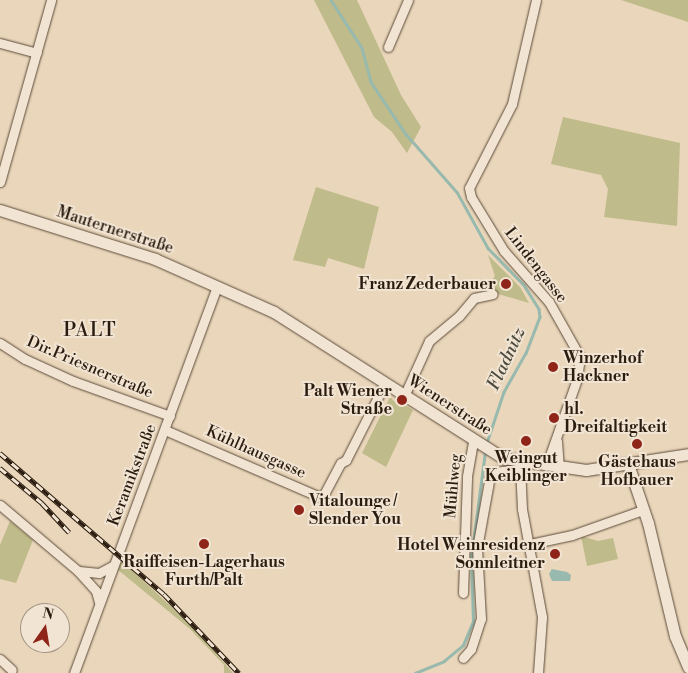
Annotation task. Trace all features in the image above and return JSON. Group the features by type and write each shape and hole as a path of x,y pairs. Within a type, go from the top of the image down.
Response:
{"street":[{"path":"0,182 51,0"},
{"path":"388,47 408,0"},
{"name":"Lindengasse","path":"536,0 512,104 469,188 470,197 504,251 549,302 580,357 577,379 546,466"},
{"path":"0,43 37,52"},
{"name":"Mauternerstraße","path":"0,210 155,259 217,287"},
{"name":"Wienerstraße","path":"217,287 281,316 405,394 473,441 520,466 598,469 688,454"},
{"name":"Keramikstraße","path":"74,673 112,566 165,430 217,287"},
{"path":"405,394 429,341 459,316 474,298 493,294"},
{"name":"Dir.Priesnerstraße","path":"0,343 25,359 73,380 170,416"},
{"name":"Kühlhausgasse","path":"165,430 325,497 385,383"},
{"name":"Lindengasse","path":"557,439 559,468"},
{"name":"Mühlweg","path":"462,593 467,476 473,441"},
{"path":"628,464 643,510 675,636 688,667"},
{"path":"463,658 471,649 481,619 478,548 490,476 494,472 520,466 542,617 538,673"},
{"path":"0,505 78,571 96,591 99,602"},
{"path":"530,544 572,536 643,510"},
{"path":"78,571 99,573 112,566"},
{"path":"0,659 12,670"}],"shaded area":[{"path":"314,0 357,0 401,95 421,127 407,153 392,132 374,117"},
{"path":"621,0 688,0 688,22"},
{"path":"563,117 680,143 677,226 604,217 608,189 601,175 551,164"},
{"path":"316,187 379,207 364,269 328,258 325,267 293,260"},
{"path":"488,255 520,287 529,303 485,290 495,276"},
{"path":"390,397 400,407 403,404 413,410 386,467 362,453"},
{"path":"10,521 33,540 16,583 0,579 0,545"},
{"path":"581,536 598,541 613,538 618,559 587,566"},
{"path":"122,561 191,625 233,673 224,673 224,665 190,629 117,569"}],"water":[{"path":"552,569 567,572 571,575 570,581 552,581 549,574"}],"waterway":[{"name":"Fladnitz","path":"331,0 362,48 371,82 406,134 457,192 488,248 524,285 539,309 540,317 526,353 504,392 487,443"},
{"name":"Fladnitz","path":"415,673 444,661 463,645 473,622 471,558 485,451"}],"railway":[{"path":"0,453 164,594 239,673"},
{"path":"0,468 42,503 69,532"}],"place":[{"name":"Franz Zederbauer","path":"506,284"},
{"name":"Winzerhof Hackner","path":"553,367"},
{"name":"Palt Wiener Straße","path":"402,400"},
{"name":"hl. Dreifaltigkeit","path":"554,418"},
{"name":"Weingut Keiblinger","path":"526,441"},
{"name":"Gästehaus Hofbauer","path":"637,444"},
{"name":"Vitalounge / Slender You","path":"299,510"},
{"name":"Raiffeisen-Lagerhaus Furth/Palt","path":"204,544"},
{"name":"Hotel Weinresidenz Sonnleitner","path":"555,554"}],"district":[{"name":"PALT","path":"90,331"}]}
